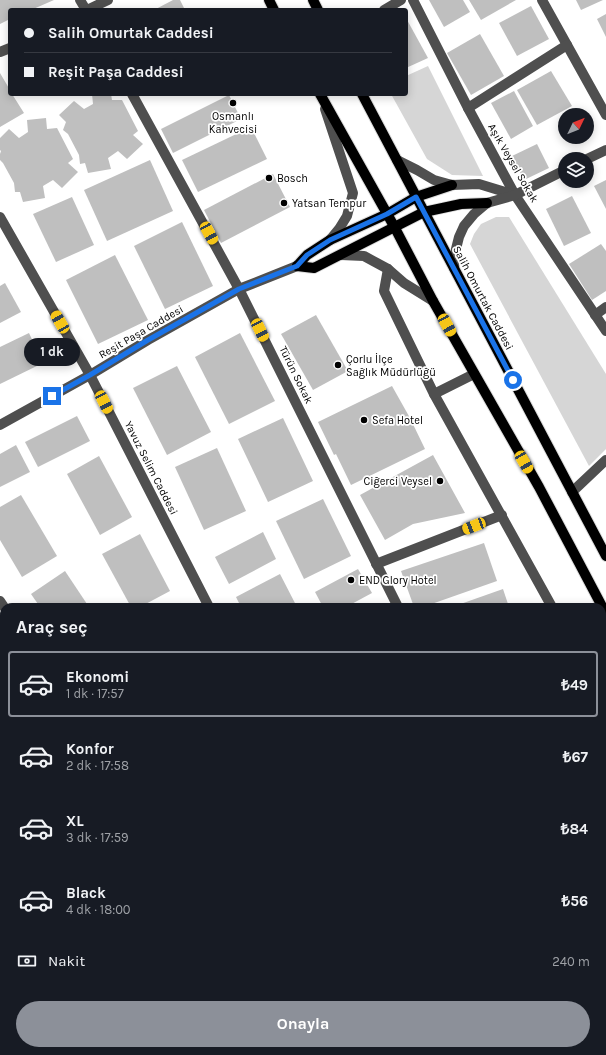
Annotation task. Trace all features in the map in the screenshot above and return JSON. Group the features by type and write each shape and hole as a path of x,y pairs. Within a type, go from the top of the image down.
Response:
{"main road":[{"path":"321,96 395,228 433,301 539,487 600,603"},
{"name":"Salih Omurtak Caddesi","path":"363,96 606,556"},
{"path":"297,266 307,255 330,240 387,214 416,197 452,185"},
{"path":"297,266 314,268 424,212 461,204 487,203"}],"street":[{"path":"90,8 108,0"},
{"path":"387,8 401,0"},
{"name":"Aşık Veysel Sokak","path":"413,0 468,108 515,195 606,331"},
{"path":"542,0 606,115"},
{"path":"468,108 567,45"},
{"name":"Türün Sokak","path":"133,96 239,289 396,603"},
{"path":"321,96 353,193 347,216 330,240"},
{"path":"594,156 606,150"},
{"path":"397,160 434,180 452,185 478,184 515,195"},
{"path":"454,268 459,236 464,226 474,214 487,203 515,195 558,174"},
{"name":"Yavuz Selim Caddesi","path":"0,216 90,375 207,603"},
{"path":"341,255 364,256 388,269 404,283 433,301"},
{"name":"Reşit Paşa Caddesi","path":"0,425 239,289 297,266"},
{"path":"388,269 384,291 434,394 550,603"},
{"path":"595,315 606,308"},
{"path":"434,394 474,374"},
{"path":"572,492 606,460"},
{"path":"376,564 502,515"}],"shaded area":[{"path":"428,66 483,176 452,175 427,159 392,96 408,96 408,75"},
{"path":"496,217 509,217 606,374 606,449 589,466 470,244 474,234 481,224"}],"building":[{"path":"0,0 54,0 36,8 8,8 8,20 0,24"},
{"path":"173,0 180,0 184,8 158,8"},
{"path":"429,0 463,0 470,12 444,27"},
{"path":"469,0 516,0 481,20"},
{"path":"576,0 603,0 581,10"},
{"path":"531,6 549,39 517,56 499,23"},
{"path":"606,14 606,37 597,19"},
{"path":"408,22 428,58 408,67"},
{"path":"480,34 504,76 471,95 447,53"},
{"path":"551,71 572,106 568,108 558,108 558,114 537,125 517,90"},
{"path":"0,73 8,87 8,96 13,96 24,113 0,127"},
{"path":"514,91 533,126 511,139 491,103"},
{"path":"92,96 111,96 112,100 122,100 138,131 133,135 143,144 127,159 118,151 108,158 111,169 88,173 85,163 80,164 79,155 68,134 63,130 66,122 59,115 74,101 84,109 93,104"},
{"path":"227,96 230,96 241,119 173,153 161,129"},
{"path":"46,118 47,129 57,128 73,159 68,163 78,172 62,188 53,180 43,186 45,198 23,202 20,192 15,192 14,183 0,160 0,138 9,129 19,138 28,132 27,120"},
{"path":"251,127 267,159 198,192 182,160"},
{"path":"537,144 549,168 524,180 512,156"},
{"path":"150,160 173,211 107,241 84,190"},
{"path":"273,174 290,207 221,243 204,210"},
{"path":"606,180 606,209 594,186"},
{"path":"572,196 591,233 564,246 546,209"},
{"path":"72,197 94,245 56,262 33,214"},
{"path":"182,222 213,286 165,309 134,246"},
{"path":"601,244 606,251 606,291 592,300 569,264"},
{"path":"115,255 148,320 98,344 66,280"},
{"path":"5,283 21,312 0,323 0,286"},
{"path":"316,315 348,371 313,390 281,334"},
{"path":"29,333 43,363 0,384 0,347"},
{"path":"240,333 275,401 229,424 195,357"},
{"path":"177,366 211,432 167,455 133,388"},
{"path":"392,386 425,449 351,485 336,454 334,455 318,422"},
{"path":"77,416 90,441 38,467 25,442"},
{"path":"283,418 313,481 268,502 238,439"},
{"path":"16,445 30,472 0,487 0,454"},
{"path":"217,448 246,511 204,530 175,467"},
{"path":"433,455 465,513 413,524 385,540 360,495"},
{"path":"99,456 132,517 100,535 67,474"},
{"path":"21,495 57,556 22,577 0,540 0,507"},
{"path":"323,499 351,556 304,579 276,521"},
{"path":"263,532 276,559 229,584 215,557"},
{"path":"140,534 170,591 148,603 129,603 102,554"},
{"path":"484,543 497,581 434,603 413,603 401,571"},
{"name":"END Glory Hotel","path":"358,569 372,593 353,603 321,603 315,592"},
{"path":"65,571 86,603 37,603 31,594"},
{"path":"280,574 295,603 239,603 236,597"},
{"path":"503,589 508,603 463,603"}],"place":[{"name":"Osmanlı Kahvecisi","path":"233,103"},
{"name":"Bosch","path":"269,178"},
{"name":"Yatsan Tempur","path":"284,203"},
{"name":"Çorlu İlçe Sağlık Müdürlüğü","path":"338,365"},
{"name":"Sefa Hotel","path":"364,420"},
{"name":"Ciğerci Veysel","path":"440,481"},
{"name":"END Glory Hotel","path":"351,580"}],"route":[{"path":"52,396 239,289 297,266 307,255 330,240 387,214 416,197 513,380"}]}
